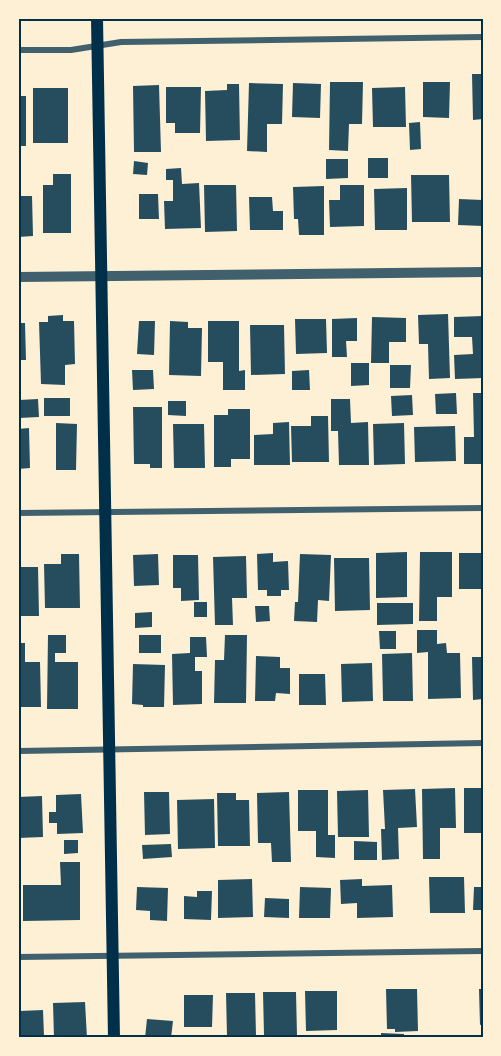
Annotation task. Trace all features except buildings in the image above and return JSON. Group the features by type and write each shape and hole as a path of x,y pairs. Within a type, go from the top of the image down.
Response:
{"main road":[{"path":"97,18 114,1038"}],"street":[{"path":"18,51 71,50 121,42 483,37"},
{"path":"18,277 483,272"},
{"path":"18,513 483,508"},
{"path":"18,751 483,743"},
{"path":"18,957 483,951"}]}
